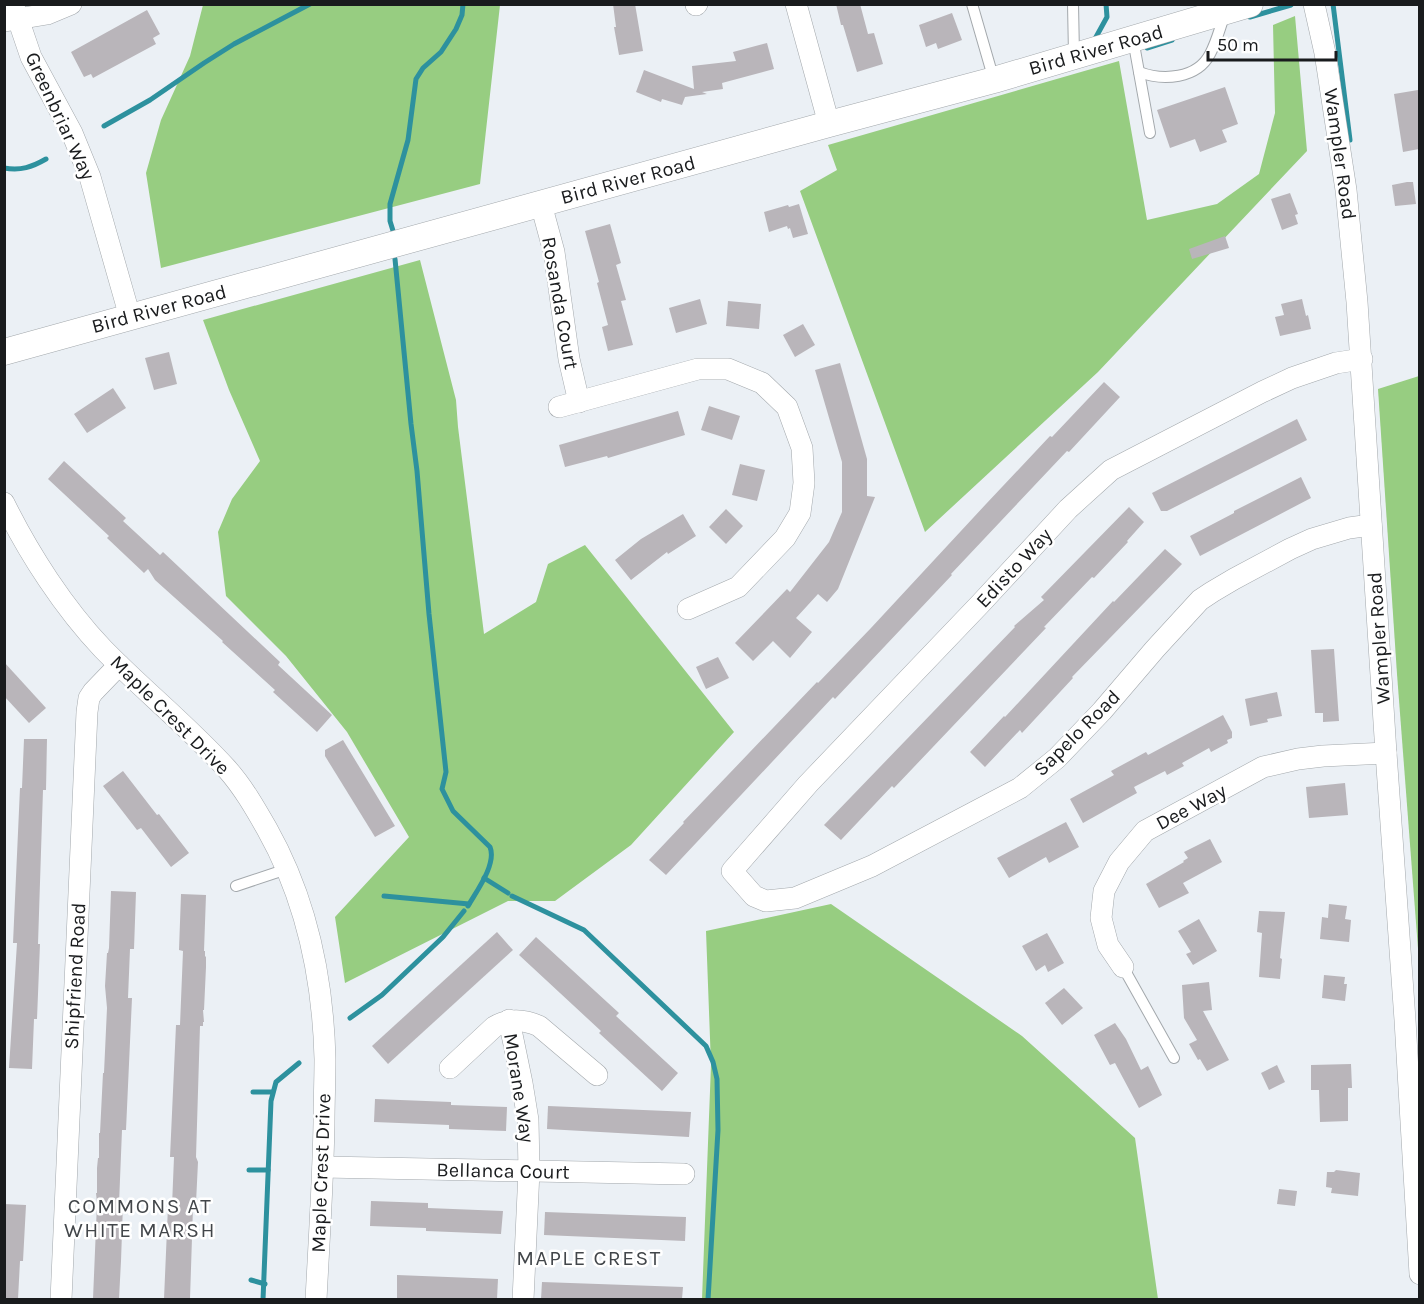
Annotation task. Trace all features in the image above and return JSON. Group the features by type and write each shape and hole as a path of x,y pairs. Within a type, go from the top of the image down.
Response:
{"street":[{"name":"Greenbriar Way","path":"71,4 47,14 12,15 31,57 72,133 90,177 130,317"},
{"path":"796,4 829,124"},
{"name":"Bird River Road","path":"6,349 994,80 1250,4"},
{"name":"Wampler Road","path":"1314,4 1325,52 1346,190 1362,359 1386,753 1412,1019 1419,1274"},
{"name":"Rosanda Court","path":"541,204 554,252 569,359 569,404 698,369 728,369 762,383 787,407 802,448 804,483 800,513 785,538 738,587 688,609"},
{"name":"Edisto Way","path":"732,871 808,784 1068,509 1111,470 1292,378 1336,363 1362,359"},
{"name":"Maple Crest Drive","path":"4,503 45,575 81,624 119,665 191,731 229,771 251,800 279,849 298,896 318,978 325,1061 323,1167 316,1299"},
{"name":"Sapelo Road","path":"732,871 754,896 766,901 795,898 872,866 1020,788 1057,758 1102,711 1200,600 1234,579 1312,539 1349,528 1371,525"},
{"name":"Shipfriend Road","path":"61,1299 87,712 89,698 93,692 119,665"},
{"name":"Dee Way","path":"1123,967 1108,945 1101,918 1104,891 1119,862 1145,831 1263,767 1323,756 1386,753"},
{"name":"Morane Way","path":"450,1068 494,1027 509,1020 517,1020 539,1026 597,1075"},
{"name":"Morane Way","path":"509,1020 528,1120 529,1171 523,1299"},
{"name":"Bellanca Court","path":"323,1167 684,1174"}],"lane":[{"path":"972,4 994,80"},
{"path":"1073,4 1074,57"},
{"path":"1139,72 1164,78 1178,77 1202,64 1210,55 1225,12"},
{"path":"1133,39 1150,133"},
{"path":"236,886 287,869"},
{"path":"1123,967 1174,1058"}],"green space":[{"path":"203,5 500,5 480,184 161,268 146,173 161,120 190,56"},
{"path":"1295,16 1307,151 1098,372 925,532 800,191 837,170 828,145 1119,61 1147,220 1217,204 1259,174 1275,113 1273,25"},
{"path":"420,260 456,400 484,634 536,602 548,564 585,545 734,732 631,845 555,901 508,901 345,983 335,917 409,837 347,732 286,656 226,596 218,532 232,499 260,461 229,390 203,320"},
{"path":"1420,376 1419,962 1378,389"},
{"path":"831,904 1022,1036 1135,1138 1158,1299 702,1299 711,1065 706,931"}],"building":[{"path":"613,4 635,4 643,51 619,55"},
{"path":"836,4 860,4 868,34 874,33 883,64 857,72"},
{"path":"147,10 160,34 153,38 156,44 93,78 91,74 84,77 71,52"},
{"path":"952,13 962,40 938,49 936,43 926,47 919,25"},
{"path":"767,43 774,69 722,83 723,89 685,97 682,105 662,99 661,102 636,92 644,70 694,89 692,66 736,61 733,52"},
{"path":"1225,87 1238,124 1222,130 1227,142 1200,152 1195,139 1170,148 1157,110"},
{"path":"1418,90 1419,149 1403,152 1394,94"},
{"path":"1413,182 1416,204 1395,206 1392,185"},
{"path":"1290,193 1298,214 1295,215 1298,224 1282,230 1271,199"},
{"path":"799,204 808,234 793,238 787,226 769,232 764,212"},
{"path":"610,224 621,263 616,265 626,300 621,301 633,345 608,351 602,327 608,325 585,231"},
{"path":"1225,236 1229,248 1192,259 1189,249"},
{"path":"700,299 707,324 676,333 669,308"},
{"path":"1302,299 1311,329 1280,336 1275,317 1284,315 1281,304"},
{"path":"728,301 761,304 759,329 726,326"},
{"path":"803,324 815,345 795,357 783,335"},
{"path":"169,352 177,384 154,390 145,358"},
{"path":"840,363 867,459 867,496 875,497 838,589 827,602 818,594 796,618 812,632 790,658 773,641 753,661 735,643 787,589 790,592 829,542 842,512 842,462 815,370"},
{"path":"1104,382 1120,397 835,699 833,697 666,875 649,860 871,628 1050,436 1052,437"},
{"path":"113,388 126,408 87,433 74,414"},
{"path":"709,406 740,416 732,440 701,430"},
{"path":"678,411 685,435 608,458 607,456 565,467 559,445"},
{"path":"1297,419 1307,440 1167,511 1161,511 1152,493"},
{"path":"64,461 126,518 123,521 160,555 163,552 280,662 278,665 332,715 317,732 273,692 275,690 223,641 155,580 148,569 144,573 107,538 109,536 48,479"},
{"path":"740,464 765,470 757,501 732,495"},
{"path":"1301,477 1311,498 1200,556 1190,536"},
{"path":"1129,507 1144,522 1128,542 1044,627 1046,628 894,788 892,786 841,840 824,825 1014,626 1044,600 1041,597"},
{"path":"726,509 743,526 726,544 709,527"},
{"path":"683,514 696,536 668,554 667,552 631,580 615,560 641,539"},
{"path":"1165,549 1182,564 1072,677 1022,733 1020,730 985,767 970,752"},
{"path":"1334,649 1339,721 1323,722 1323,713 1315,713 1311,650"},
{"path":"718,657 729,678 706,689 696,667"},
{"path":"4,662 46,708 29,723 4,696"},
{"path":"1277,692 1282,716 1250,726 1245,699"},
{"path":"1223,715 1232,732 1232,738 1227,740 1228,743 1211,752 1209,748 1182,763 1184,766 1167,775 1165,771 1134,787 1137,793 1083,823 1070,799 1114,775 1111,771 1146,752 1148,755"},
{"path":"24,739 47,739 46,790 43,790 37,1019 34,1019 32,1069 9,1068 17,943 13,943"},
{"path":"343,740 395,826 375,837 325,756 325,750"},
{"path":"123,771 189,853 171,867 141,828 137,830 103,786"},
{"path":"1345,783 1348,815 1309,818 1306,787"},
{"path":"1066,822 1079,847 1049,863 1046,857 1009,878 997,858"},
{"path":"1210,839 1222,862 1183,883 1189,893 1159,908 1146,884 1184,862 1188,858 1184,852"},
{"path":"111,891 136,892 134,949 130,949 128,998 132,998 126,1130 122,1130 119,1204 123,1204 121,1261 119,1299 93,1299 97,1168 107,1008 105,986"},
{"path":"181,894 206,895 204,1022 203,1026 200,1026 196,1157 198,1162 196,1203 193,1207 190,1299 164,1299 168,1206 172,1206 174,1157 170,1157 176,1025 180,1025 183,951 179,950"},
{"path":"1329,904 1347,906 1345,919 1351,920 1349,942 1320,939 1322,917 1328,918"},
{"path":"1259,911 1285,912 1280,979 1259,977 1262,933 1257,932"},
{"path":"1199,919 1217,951 1193,965 1186,954 1191,952 1178,931"},
{"path":"497,932 513,950 388,1064 372,1046"},
{"path":"1047,933 1064,963 1048,972 1045,965 1036,971 1022,946"},
{"path":"536,937 619,1013 616,1016 678,1073 662,1091 519,955"},
{"path":"1324,975 1345,977 1344,984 1347,984 1345,1001 1322,998"},
{"path":"1209,982 1212,1010 1203,1011 1229,1060 1207,1071 1189,1044 1197,1040 1184,1018 1182,985"},
{"path":"1064,988 1083,1008 1062,1025 1045,1003"},
{"path":"1115,1023 1126,1039 1141,1070 1148,1066 1162,1095 1139,1108 1115,1063 1110,1065 1094,1035"},
{"path":"1351,1064 1352,1088 1348,1088 1348,1121 1320,1122 1319,1090 1311,1090 1311,1065"},
{"path":"1277,1065 1285,1082 1269,1090 1261,1073"},
{"path":"375,1099 507,1107 506,1131 449,1129 449,1125 374,1122"},
{"path":"548,1106 691,1112 689,1137 547,1129"},
{"path":"1336,1170 1360,1173 1358,1196 1331,1193 1332,1188 1326,1187 1327,1172"},
{"path":"1279,1189 1297,1191 1295,1206 1277,1204"},
{"path":"371,1201 428,1203 428,1208 503,1211 501,1234 370,1226"},
{"path":"4,1204 26,1205 18,1299 4,1299"},
{"path":"545,1212 686,1217 685,1241 544,1235"},
{"path":"397,1275 498,1279 497,1299 397,1299"},
{"path":"542,1282 683,1287 682,1299 541,1299"}],"waterway":[{"path":"104,126 150,100 234,44 310,4"},
{"path":"394,234 390,221 390,204 408,140 416,79 423,68 441,52 456,29 462,15 463,4"},
{"path":"1096,37 1107,17 1106,4"},
{"path":"1333,4 1350,140"},
{"path":"1250,17 1291,5"},
{"path":"1147,48 1172,40"},
{"path":"4,168 26,168 46,159"},
{"path":"395,259 446,772 442,789 453,811 490,847 491,854 485,878 468,906"},
{"path":"484,878 508,893"},
{"path":"384,896 469,904"},
{"path":"512,896 584,930 706,1046 717,1079 718,1130 708,1300"},
{"path":"350,1018 382,995 443,937 464,911"},
{"path":"263,1300 271,1101 276,1082 299,1063"},
{"path":"253,1092 272,1092"},
{"path":"249,1170 268,1170"},
{"path":"251,1280 265,1284"}],"district":[{"name":"COMMONS AT WHITE MARSH","path":"140,1218"},
{"name":"MAPLE CREST","path":"589,1258"}]}
